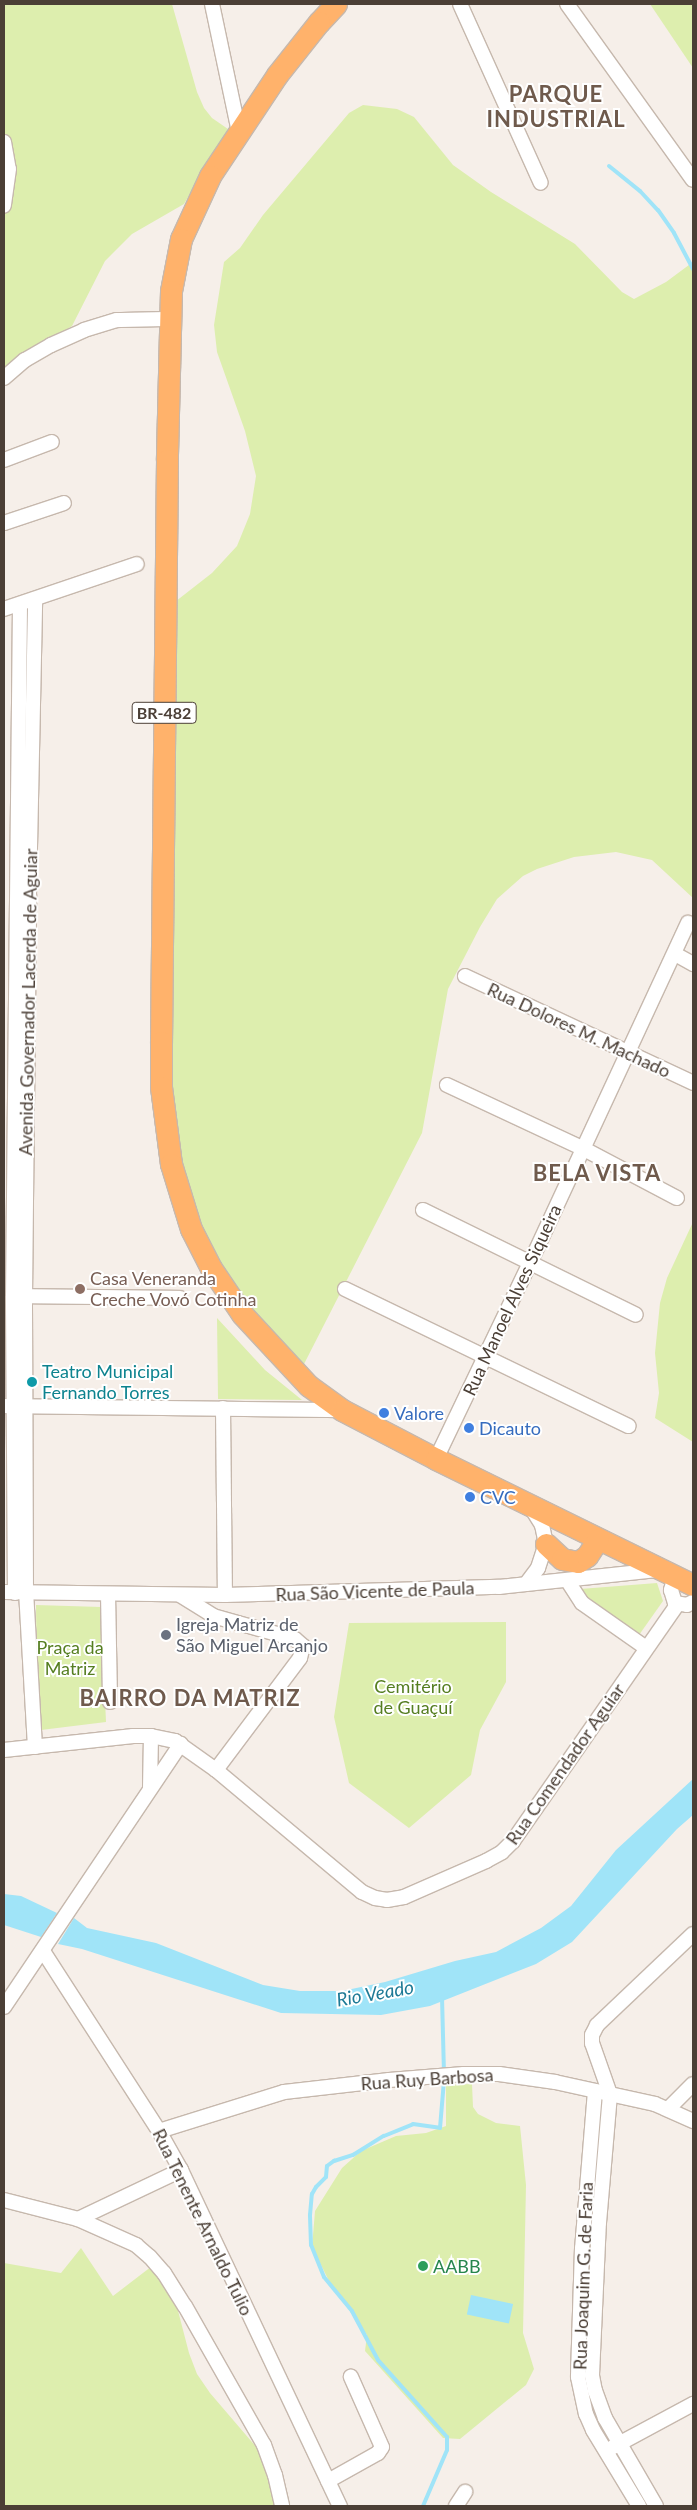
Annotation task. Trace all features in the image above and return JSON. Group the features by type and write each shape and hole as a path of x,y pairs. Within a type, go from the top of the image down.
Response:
{"highway":[{"name":"BR-482","path":"336,4 319,22 277,75 210,176 181,239 171,291 169,319 161,1042 161,1087 166,1137 177,1187 191,1229 216,1276 242,1314 309,1386 342,1410 436,1459 677,1577"},
{"path":"546,1544 562,1559 578,1562 588,1556 598,1539"}],"street":[{"path":"212,4 239,132"},
{"path":"460,4 541,183"},
{"path":"568,4 693,180"},
{"path":"4,142 9,169 4,206"},
{"path":"4,378 25,360 51,345 84,330 117,320 169,319"},
{"path":"4,460 52,442"},
{"path":"4,523 64,503"},
{"path":"4,609 137,564"},
{"name":"Avenida Governador Lacerda de Aguiar","path":"17,895 35,599"},
{"name":"Avenida Governador Lacerda de Aguiar","path":"15,1592 15,1406 19,1296 17,895 20,604"},
{"name":"Rua Manoel Alves Siqueira","path":"436,1459 486,1358 688,923"},
{"path":"675,954 693,964"},
{"name":"Rua Dolores M. Machado","path":"466,976 693,1083"},
{"path":"446,1085 584,1149 677,1198"},
{"path":"423,1210 531,1261 636,1314"},
{"path":"345,1289 629,1426"},
{"path":"19,1296 180,1298"},
{"path":"15,1406 342,1410"},
{"path":"223,1408 224,1595"},
{"path":"526,1584 538,1568 546,1544 542,1525 529,1504"},
{"path":"677,1577 671,1590 673,1599 677,1605 687,1605 693,1602"},
{"name":"Rua São Vicente de Paula","path":"15,1592 224,1595 489,1587 567,1580 677,1577"},
{"path":"567,1580 582,1603 646,1648"},
{"path":"15,1592 35,1747"},
{"path":"108,1594 110,1702"},
{"path":"180,1595 213,1616 294,1639 303,1646 300,1658 216,1770"},
{"name":"Rua Comendador Aguiar","path":"180,1744 216,1770 362,1892 375,1898 387,1900 404,1898 486,1861 502,1852 513,1841 677,1605"},
{"path":"4,1750 133,1736 151,1736 180,1744 47,1946 4,2007"},
{"path":"150,1789 151,1736"},
{"path":"610,2094 592,2043 594,2030 693,1934"},
{"name":"Rua Tenente Arnaldo Tulio","path":"47,1946 181,2170 328,2480 335,2503"},
{"name":"Rua Ruy Barbosa","path":"159,2131 284,2092 435,2076 499,2074 526,2076 595,2090 668,2108 693,2121"},
{"path":"668,2108 693,2084"},
{"name":"Rua Joaquim G. de Faria","path":"595,2090 583,2239 578,2377 586,2414 639,2506"},
{"name":"Rua Joaquim G. de Faria","path":"610,2094 599,2224 592,2374 599,2404 656,2506"},
{"path":"78,2219 181,2170"},
{"path":"4,2200 78,2219 136,2245 164,2273 264,2445 275,2475 282,2506"},
{"path":"328,2480 378,2453 382,2447 351,2377"},
{"path":"606,2451 693,2404"},
{"path":"456,2506 465,2492"}],"green space":[{"path":"4,4 172,4 197,92 204,108 212,118 228,129 184,204 132,234 105,261 72,326 4,370"},
{"path":"650,4 693,4 693,68"},
{"path":"363,105 397,109 414,117 453,165 491,192 575,244 622,292 634,299 666,282 693,262 693,898 652,860 616,852 574,857 537,869 523,876 497,899 480,927 448,989 422,1133 303,1366 261,1323 230,1284 192,1214 170,1127 171,605 212,573 237,546 250,514 256,476 245,431 217,352 214,325 224,262 240,248 263,215 349,113"},
{"path":"693,1222 693,1442 655,1418 659,1393 655,1353 660,1303 667,1278"},
{"path":"217,1318 265,1370 302,1400 218,1399"},
{"path":"657,1583 663,1601 639,1635 585,1599 580,1589"},
{"name":"Praça da Matriz","path":"36,1605 101,1607 106,1722 41,1730 37,1681"},
{"name":"Cemitério de Guaçuí","path":"506,1622 506,1682 480,1730 471,1775 409,1828 349,1783 334,1717 349,1623"},
{"name":"AABB","path":"472,2084 473,2107 478,2114 496,2123 520,2126 526,2185 523,2333 534,2369 526,2385 460,2439 443,2438 365,2351 367,2335 331,2285 312,2247 315,2211 342,2168 361,2151 396,2136 426,2133 446,2126 446,2085"},
{"path":"81,2248 113,2296 156,2263 176,2303 189,2353 197,2374 210,2393 258,2449 280,2506 4,2506 4,2263 61,2273"}],"water":[{"name":"Rio Veado","path":"693,1779 693,1815 677,1829 572,1942 536,1964 430,2006 381,2015 281,2013 82,1949 58,1944 74,1918 87,1928 156,1943 263,1985 300,1991 342,1991 385,1982 455,1961 496,1952 541,1928 571,1906 616,1850"},
{"path":"4,1894 21,1896 57,1913 41,1937 4,1925"},
{"path":"471,2295 513,2304 509,2324 467,2315"}],"waterway":[{"path":"609,166 640,191 658,210 674,233 693,269"},
{"path":"442,1997 444,2073"},
{"path":"423,2506 447,2450 447,2437 378,2360 352,2311 324,2277 311,2245 310,2215 312,2194 326,2177 327,2166 334,2161 353,2155 384,2136 413,2124 440,2128 444,2080"}],"place":[{"name":"Casa Veneranda Creche Vovó Cotinha","path":"80,1289"},
{"name":"Teatro Municipal Fernando Torres","path":"32,1382"},
{"name":"Valore","path":"384,1413"},
{"name":"Dicauto","path":"469,1428"},
{"name":"CVC","path":"470,1497"},
{"name":"Igreja Matriz de São Miguel Arcanjo","path":"166,1635"},
{"name":"AABB","path":"423,2266"}],"district":[{"name":"PARQUE INDUSTRIAL","path":"556,106"},
{"name":"BELA VISTA","path":"597,1173"},
{"name":"BAIRRO DA MATRIZ","path":"190,1698"}]}
